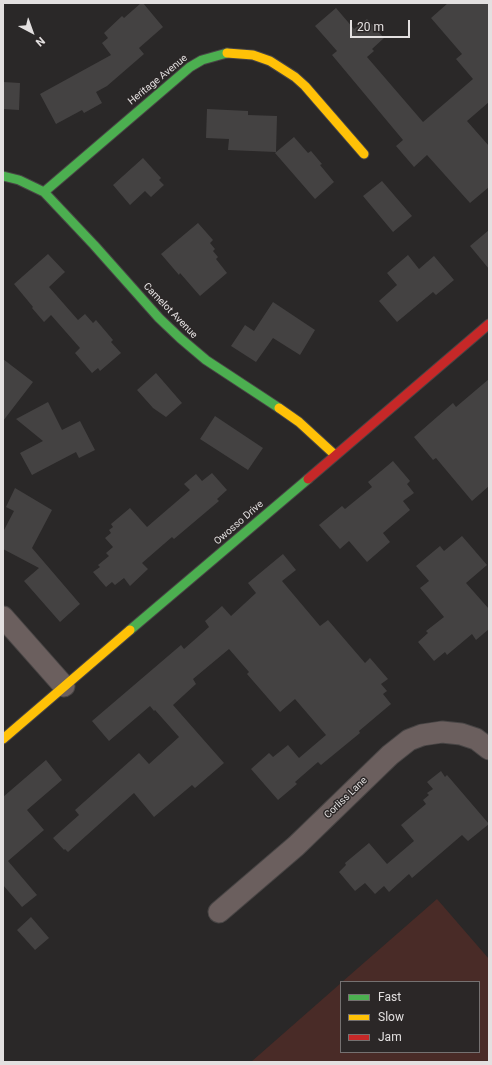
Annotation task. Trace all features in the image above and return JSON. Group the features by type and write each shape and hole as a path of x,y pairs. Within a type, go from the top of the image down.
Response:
{"street":[{"name":"Heritage Avenue","path":"44,192 190,67 202,60 227,53 253,55 270,60 295,77 305,86 364,154"},
{"path":"3,176 19,180 44,192"},
{"name":"Camelot Avenue","path":"44,192 66,214 159,318 180,338 206,360 272,403 298,422 335,455"},
{"name":"Owosso Drive","path":"3,739 489,324"},
{"path":"3,617 64,686"},
{"name":"Corliss Lane","path":"219,912 296,846 390,755 408,740 422,735 442,732 461,734 476,739 489,749"}],"shaded area":[{"path":"437,899 489,959 489,1062 251,1062 340,984 340,1053 480,1053 480,981 343,981"}],"building":[{"path":"141,3 143,3 163,27 139,48 144,54 107,86 96,92 102,103 84,113 82,110 56,124 40,94 111,55 102,43 108,38 104,33 122,16 124,18"},
{"path":"448,3 489,3 489,102 467,121 489,146 489,187 470,203 427,155 414,167 396,146 403,140 332,55 337,51 315,26 336,8 354,29 367,19 384,38 372,49 374,51 367,57 423,122 473,79 456,59 462,54 431,18"},
{"path":"3,82 20,83 19,110 3,109"},
{"path":"207,109 248,111 248,115 277,116 276,152 228,150 229,139 206,138"},
{"path":"294,137 308,153 311,151 334,182 315,199 275,153"},
{"path":"143,158 161,178 159,180 164,185 151,197 145,191 130,205 113,185"},
{"path":"382,181 412,216 393,232 363,196"},
{"path":"198,223 213,240 210,243 215,249 213,251 218,257 216,259 227,273 200,296 161,254"},
{"path":"489,230 489,269 470,246"},
{"path":"48,254 65,272 49,287 78,320 85,314 93,323 96,320 113,340 111,342 121,353 100,371 98,368 92,373 75,353 80,348 51,315 44,322 14,284"},
{"path":"408,255 419,269 434,256 454,280 436,295 433,292 397,322 379,301 397,285 387,273"},
{"path":"273,302 315,330 300,355 273,338 256,362 231,346 245,325 254,331"},
{"path":"3,359 33,382 3,421"},
{"path":"156,373 182,403 166,417 153,408 137,390"},
{"path":"489,379 489,486 472,501 436,458 433,460 414,437 453,403 456,407"},
{"path":"48,402 62,430 80,421 95,450 79,458 76,452 32,475 20,453 43,441 16,419"},
{"path":"215,416 263,448 248,470 200,439"},
{"path":"393,461 410,481 407,484 414,493 403,501 410,510 383,533 390,542 367,562 349,541 340,549 319,525 342,506 345,509 372,487 368,482"},
{"path":"212,473 227,490 217,499 219,501 174,539 172,537 142,563 148,569 130,586 124,578 115,585 112,582 106,587 93,572 100,567 98,565 109,556 106,553 113,547 105,538 111,533 109,530 113,527 111,524 130,508 147,527 190,490 184,484 196,474 202,481"},
{"path":"15,488 52,510 32,548 80,604 60,622 24,581 39,568 3,549 3,532 14,511 6,507"},
{"path":"462,536 487,565 466,583 489,609 489,629 476,640 472,634 447,655 445,652 434,661 418,642 428,633 426,631 444,617 420,588 429,581 416,566 440,546 444,551"},
{"path":"283,554 296,570 282,581 320,626 328,620 365,663 370,658 388,679 381,684 387,691 383,694 391,704 359,731 360,733 321,765 318,762 295,782 297,784 278,800 251,769 269,753 273,757 288,745 299,758 326,735 295,699 280,712 247,674 249,672 229,649 193,679 196,684 173,705 224,763 195,788 192,785 154,817 134,793 68,852 65,849 64,850 53,838 79,815 75,810 139,753 149,764 179,737 150,706 109,741 92,721 181,645 184,649 209,627 205,621 222,606 231,616 256,593 248,583"},
{"path":"46,760 62,780 27,810 44,830 8,861 37,895 22,907 3,885 3,797"},
{"path":"441,771 445,777 447,775 489,824 468,841 462,835 412,878 409,874 389,892 384,886 375,894 365,883 355,891 339,872 346,865 345,863 369,843 387,864 414,841 401,825 426,804 423,800 429,795 427,793 433,789 427,782"},
{"path":"31,917 49,938 35,950 17,930"}],"traffic: fast":[{"path":"3,176 19,180 44,192 190,67 202,60 227,53"},
{"path":"44,192 94,245 159,318 180,338 206,360 279,408"},
{"path":"130,630 308,479"}],"traffic: slow":[{"path":"227,53 253,55 270,61 295,77 305,86 364,154"},
{"path":"279,408 299,422 335,455"},
{"path":"3,739 130,630"}],"traffic: jam":[{"path":"308,479 489,324"}]}
